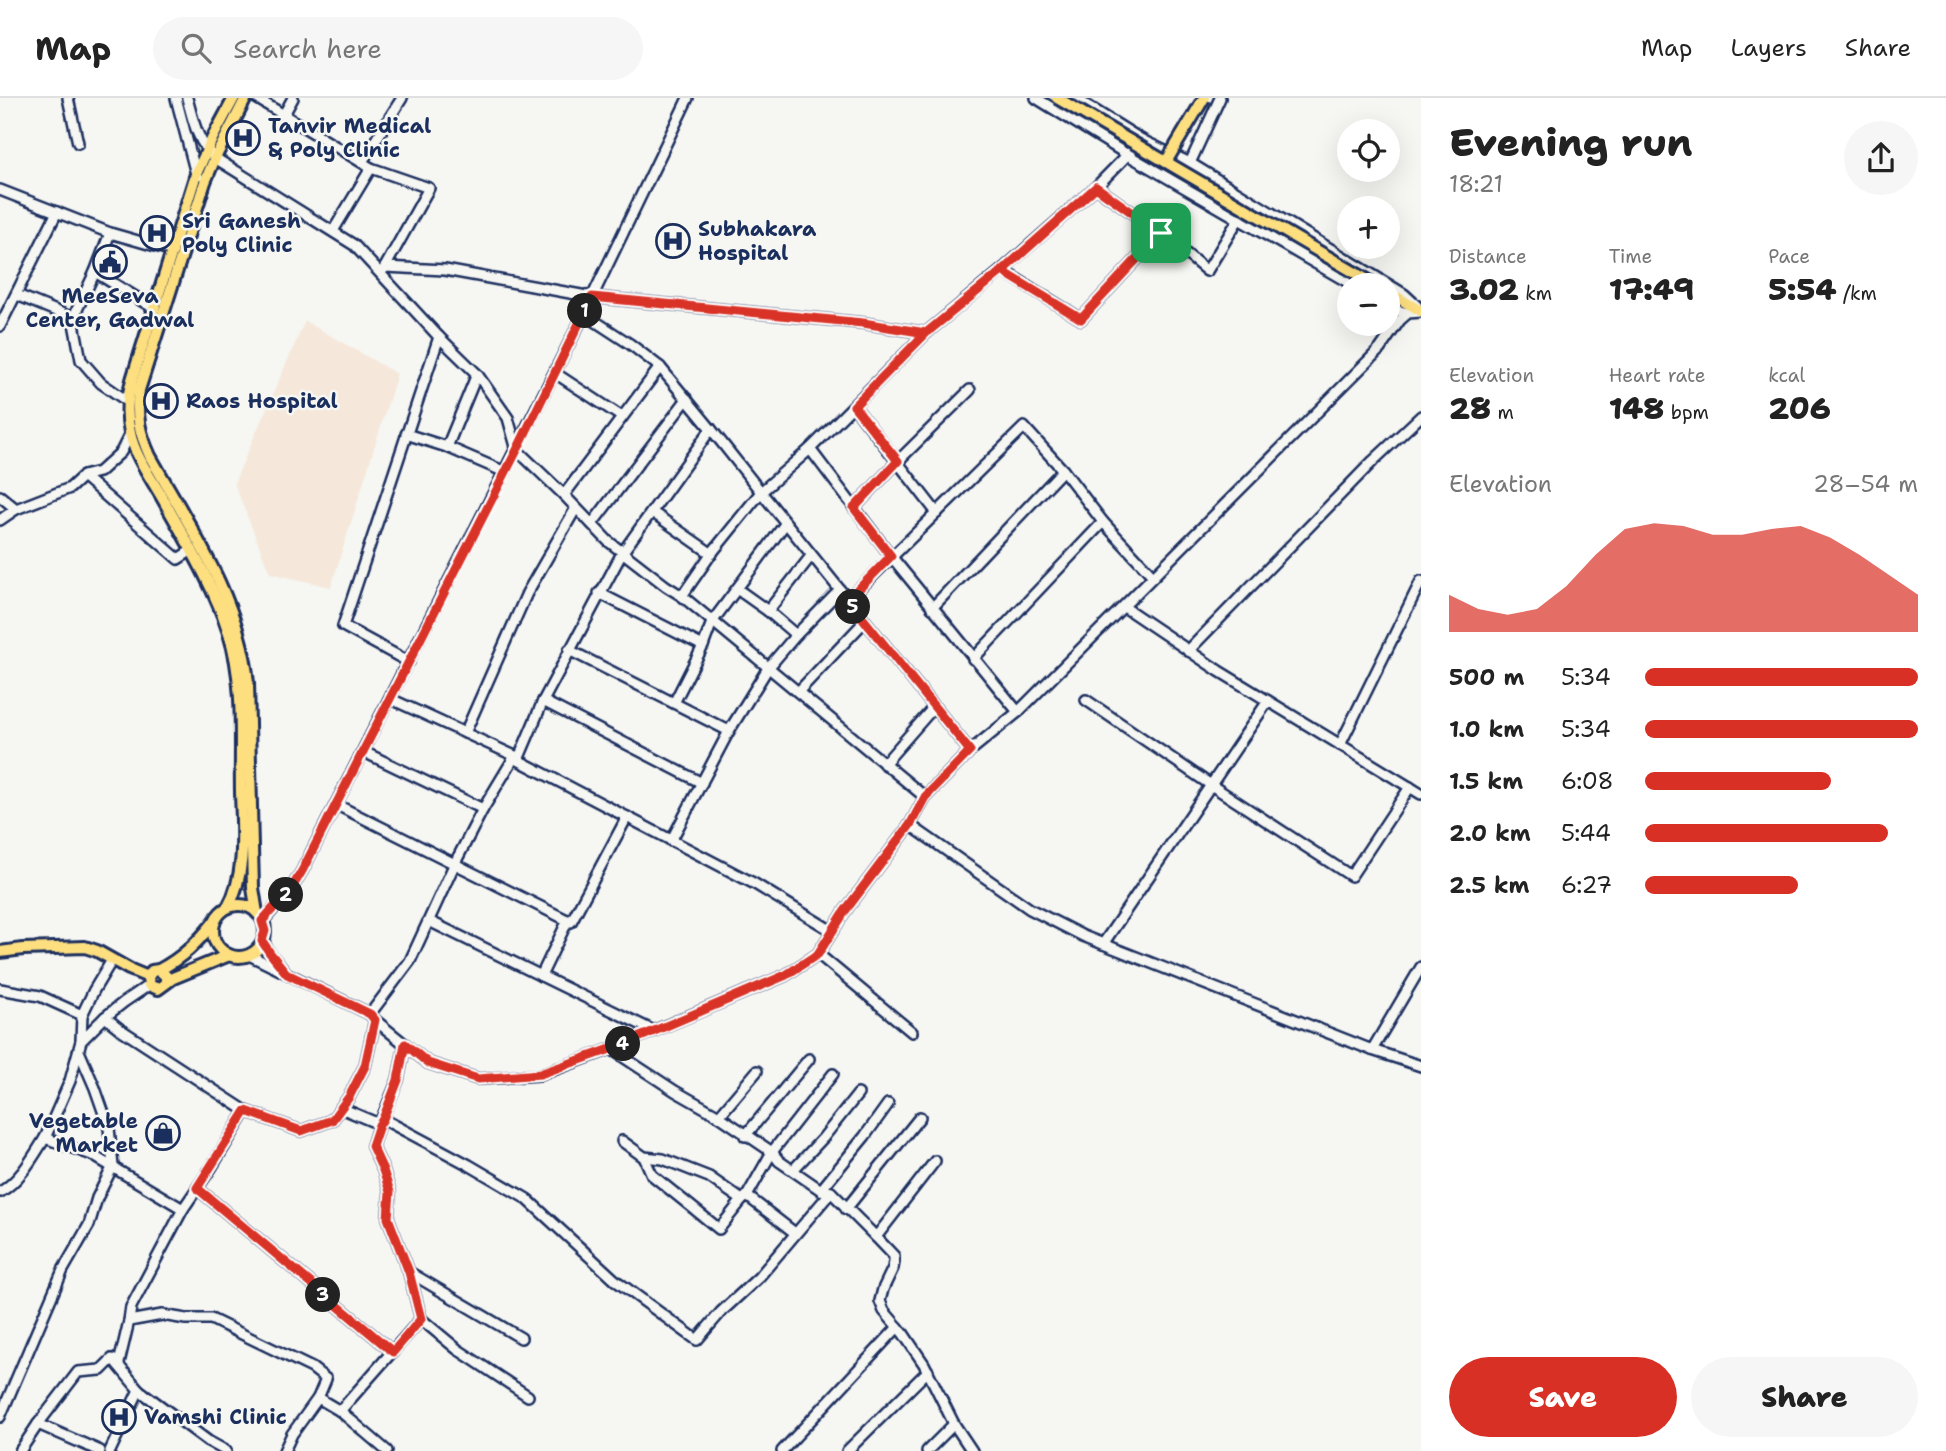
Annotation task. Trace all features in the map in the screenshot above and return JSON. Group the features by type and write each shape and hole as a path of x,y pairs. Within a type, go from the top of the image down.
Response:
{"main road":[{"path":"148,981 152,971 172,963 197,943 220,913 228,907 235,895 240,867 242,825 239,685 234,653 225,622 192,550 139,456 130,434 127,401 173,251 234,98"},
{"path":"211,154 246,98"},
{"path":"1057,98 1356,273"},
{"path":"1166,162 1204,98"},
{"path":"201,178 139,390 137,417 150,456 215,575 244,653 248,683 253,888 265,931 257,950 239,957 229,955 215,942 215,922"},
{"path":"1400,299 1421,311"},
{"path":"228,907 248,907 260,917"},
{"path":"0,952 85,947 97,951 158,989 166,982 229,955"},
{"path":"159,970 166,976 166,982"}],"street":[{"path":"68,98 78,143"},
{"path":"176,98 201,178"},
{"path":"187,98 195,129 211,154 354,245 383,270 439,337 477,374 508,418 517,450 622,553 682,596 925,797"},
{"path":"256,98 367,165 429,188 383,270"},
{"path":"283,116 293,98"},
{"path":"332,231 402,98"},
{"path":"260,917 293,886 337,805 517,450 688,98"},
{"path":"1035,98 1337,276"},
{"path":"1076,98 1142,140 1190,163 1404,294 1421,311 1400,311"},
{"path":"1190,163 1220,98"},
{"path":"682,596 761,492 810,449 926,333 1002,271 1096,187 1142,140"},
{"path":"1096,187 1161,233 1207,271 1250,200"},
{"path":"0,190 110,233 173,251"},
{"path":"0,326 57,212"},
{"path":"110,233 73,318 81,360 101,383 127,401"},
{"path":"1002,271 1081,319 1161,233"},
{"path":"383,270 445,270 592,297 863,323 926,333"},
{"path":"95,272 155,309"},
{"path":"17,295 73,318"},
{"path":"248,955 373,1017 428,1063 478,1079 540,1074 611,1049 786,975 818,954 910,825 925,797 970,751 1018,712 1124,607 1380,349 1408,313"},
{"path":"584,314 631,344 660,368 970,751"},
{"path":"409,662 343,626 439,337"},
{"path":"564,495 660,368"},
{"path":"555,373 622,417"},
{"path":"447,447 477,374"},
{"path":"854,508 970,390"},
{"path":"592,524 687,399"},
{"path":"854,406 937,513"},
{"path":"1188,651 1373,461 1421,416"},
{"path":"848,600 1024,427 1063,470 1103,522 1153,576"},
{"path":"105,1017 246,1111 301,1131 332,1120 349,1097 365,1066 373,1017 410,961 455,863 483,809 516,758 599,593 622,553 711,429"},
{"path":"0,520 16,509 69,488 83,476 99,472 121,452 130,434"},
{"path":"406,434 447,447 505,472"},
{"path":"810,449 932,608 1018,712"},
{"path":"932,608 1063,470"},
{"path":"83,476 178,559 192,550"},
{"path":"0,496 16,509"},
{"path":"465,733 527,593 576,508"},
{"path":"652,512 712,554"},
{"path":"973,659 1103,522"},
{"path":"674,703 712,622 785,524"},
{"path":"768,611 811,556"},
{"path":"1340,744 1421,580"},
{"path":"737,589 796,635"},
{"path":"671,841 729,731 768,667 839,591"},
{"path":"599,593 703,646"},
{"path":"1124,607 1188,651 1421,794"},
{"path":"798,692 864,622"},
{"path":"569,650 729,731"},
{"path":"391,699 516,758 755,884 832,931"},
{"path":"1086,699 1211,785 1352,876 1410,787"},
{"path":"543,701 702,783"},
{"path":"1102,944 1268,701"},
{"path":"884,764 933,708"},
{"path":"364,752 483,809"},
{"path":"337,805 571,922 626,817"},
{"path":"910,825 1030,909 1102,944 1372,1050 1421,1066"},
{"path":"541,976 568,920"},
{"path":"429,921 654,1031"},
{"path":"262,941 287,974"},
{"path":"818,954 912,1032"},
{"path":"0,1192 9,1187 45,1138 70,1081 82,1041 82,1015 112,960"},
{"path":"1372,1050 1421,967"},
{"path":"82,1041 105,1017 148,981"},
{"path":"0,989 40,996 82,1015"},
{"path":"405,1044 398,1080 372,1146 390,1192 388,1218 409,1272 421,1319 457,1349 528,1395"},
{"path":"611,1049 719,1116 821,1190 831,1192 894,1256 893,1268 880,1301 884,1311 928,1371 954,1424 972,1451"},
{"path":"0,1417 64,1270 89,1225 97,1198 113,1166 109,1128 79,1051"},
{"path":"745,1136 809,1059"},
{"path":"719,1116 757,1071"},
{"path":"622,1141 644,1157 652,1175 719,1229 745,1198 772,1152 833,1074"},
{"path":"793,1170 858,1094"},
{"path":"821,1190 888,1104"},
{"path":"341,1108 381,1122 469,1165 527,1199 615,1280 697,1340 721,1311 759,1277 831,1192"},
{"path":"112,1359 119,1363 131,1307 183,1209 246,1111"},
{"path":"846,1209 920,1117"},
{"path":"45,1138 92,1154 183,1209"},
{"path":"644,1157 663,1159 709,1177 795,1233"},
{"path":"876,1237 935,1161"},
{"path":"197,1188 393,1352"},
{"path":"409,1272 521,1338"},
{"path":"129,1321 162,1315 211,1319 312,1368 326,1379 318,1398 292,1434 284,1451"},
{"path":"340,1411 421,1319"},
{"path":"782,1451 898,1327"},
{"path":"112,1359 139,1390 208,1441 226,1451"},
{"path":"20,1451 78,1372 100,1370 112,1359"},
{"path":"847,1451 928,1371"},
{"path":"110,1451 139,1390"},
{"path":"318,1398 340,1411 387,1451"},
{"path":"38,1424 100,1451"},
{"path":"927,1451 954,1424"}],"shaded area":[{"name":"Subhakara Hospital","path":"666,224 689,235 680,256 656,247"},
{"path":"305,321 397,374 331,587 270,573 234,483"}],"place":[{"name":"Tanvir Medical & Poly Clinic","path":"243,138"},
{"name":"Sri Ganesh Poly Clinic","path":"157,233"},
{"name":"Subhakara Hospital","path":"673,241"},
{"name":"MeeSeva Center, Gadwal","path":"110,262"},
{"name":"Raos Hospital","path":"161,401"},
{"name":"Vegetable Market","path":"163,1133"},
{"name":"Vamshi Clinic","path":"119,1417"}],"route":[{"path":"1161,233 1081,319 1002,271 926,333 854,406 898,461 854,508 891,556 848,600 970,751 925,797 910,825 845,911 818,954 786,975 619,1046 540,1074 478,1079 428,1063 405,1044 398,1080 372,1146 390,1192 388,1218 409,1272 421,1319 393,1352 197,1188 246,1111 301,1131 332,1120 349,1097 365,1066 375,1020 370,1014 287,974 262,941 265,931 262,921 293,886 337,805 592,297 863,323 926,333 1002,271 1096,187 1161,233"}]}
